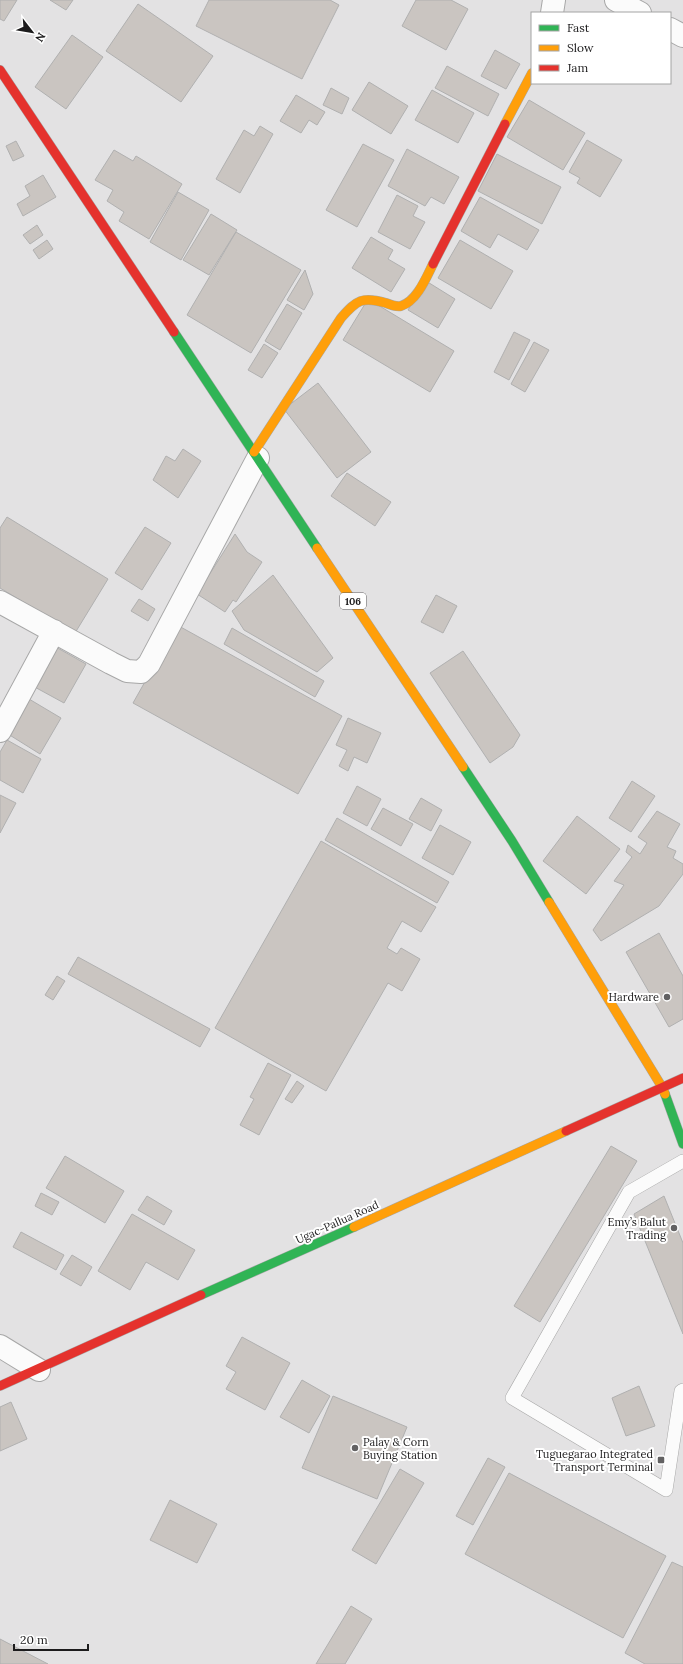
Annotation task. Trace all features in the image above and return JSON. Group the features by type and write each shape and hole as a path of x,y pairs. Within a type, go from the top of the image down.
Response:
{"main road":[{"name":"106","path":"0,70 512,841 662,1087 683,1144"},
{"path":"256,455 341,318 351,306 358,301 367,298 395,306 402,306 409,302 428,274 531,76"},
{"name":"Ugac-Pallua Road","path":"0,1386 39,1370 683,1078"}],"street":[{"path":"552,12 554,0"},
{"path":"616,0 638,12"},
{"path":"671,30 683,36"},
{"path":"0,602 127,671 141,672 149,664 256,455"},
{"path":"0,731 54,631"},
{"path":"0,1346 39,1370"}],"lane":[{"path":"683,1161 629,1192 512,1398 666,1490 681,1391 683,1390"}],"building":[{"path":"0,0 17,0 4,21 0,19"},
{"path":"50,0 73,0 66,10"},
{"path":"209,0 330,0 339,5 302,79 196,26"},
{"path":"416,0 451,0 468,9 446,50 402,26"},
{"path":"138,4 213,56 181,102 106,51"},
{"path":"72,35 103,57 66,109 35,87"},
{"path":"495,50 520,64 506,89 481,76"},
{"path":"447,66 499,94 488,116 435,88"},
{"path":"369,82 408,106 391,134 352,110"},
{"path":"331,88 349,98 342,114 323,105"},
{"path":"432,90 474,113 458,143 415,120"},
{"path":"296,95 325,112 317,125 309,120 301,133 280,121"},
{"path":"529,100 585,133 563,170 507,137"},
{"path":"260,126 273,134 240,193 216,179 244,130 254,136"},
{"path":"587,140 622,160 600,197 577,183 580,178 569,172"},
{"path":"16,141 24,156 13,161 6,146"},
{"path":"363,144 394,160 357,227 326,210"},
{"path":"407,149 459,177 444,204 431,197 425,206 388,186"},
{"path":"114,150 133,161 136,156 182,184 149,239 119,221 124,212 107,201 113,190 95,180"},
{"path":"497,154 561,187 542,224 478,191"},
{"path":"43,175 56,197 23,216 17,204 30,196 25,186"},
{"path":"178,192 209,210 181,260 150,242"},
{"path":"397,195 418,206 413,216 425,222 410,249 378,232"},
{"path":"480,197 539,230 527,250 498,234 490,248 461,231"},
{"path":"211,214 237,230 209,275 183,260"},
{"path":"37,225 43,235 30,244 23,235"},
{"path":"236,232 301,270 251,353 187,315"},
{"path":"371,237 393,250 388,259 405,269 391,292 352,268"},
{"path":"47,240 53,249 39,259 33,250"},
{"path":"460,240 513,271 491,309 438,278"},
{"path":"305,270 313,294 304,310 287,300"},
{"path":"426,281 455,299 438,328 408,310"},
{"path":"368,299 454,351 430,392 343,340"},
{"path":"287,304 302,313 280,350 265,341"},
{"path":"514,332 530,340 509,380 494,372"},
{"path":"534,342 549,350 525,392 511,384"},
{"path":"264,344 278,353 262,378 248,370"},
{"path":"318,383 371,452 337,478 284,409"},
{"path":"183,449 201,461 178,498 153,480 166,456 175,461"},
{"path":"347,473 391,502 375,526 331,496"},
{"path":"7,517 108,579 75,633 0,588 0,528"},
{"path":"145,527 171,543 142,590 115,573"},
{"path":"235,534 247,552 262,562 236,602 233,600 225,612 197,594"},
{"path":"273,575 333,658 317,672 244,630 232,611"},
{"path":"436,595 457,606 443,633 421,622"},
{"path":"139,599 155,609 148,621 131,611"},
{"path":"177,625 342,716 298,794 133,703"},
{"path":"232,628 324,681 315,697 224,644"},
{"path":"54,646 86,664 64,703 31,685"},
{"path":"463,651 520,735 513,747 490,763 430,673"},
{"path":"29,699 61,718 40,754 8,734"},
{"path":"348,718 381,733 367,763 354,757 348,771 339,766 347,750 336,745"},
{"path":"7,740 41,759 23,793 0,780 0,752"},
{"path":"632,781 655,796 631,832 609,818"},
{"path":"357,786 381,799 367,826 343,813"},
{"path":"0,795 16,803 0,833"},
{"path":"421,798 442,810 431,831 409,819"},
{"path":"383,808 413,824 401,846 371,829"},
{"path":"657,811 680,824 667,847 676,851 673,858 683,864 683,874 659,906 601,941 593,930 624,885 614,881 632,857 626,852 628,845 640,854 647,843 638,837"},
{"path":"577,816 620,849 586,894 543,861"},
{"path":"337,818 449,882 437,903 325,840"},
{"path":"440,825 471,842 453,875 422,858"},
{"path":"321,841 436,907 421,932 402,921 387,948 397,954 401,948 420,959 402,991 388,983 326,1091 215,1028"},
{"name":"Hardware","path":"659,933 683,976 683,1019 669,1027 626,952"},
{"path":"78,957 210,1029 200,1047 68,974"},
{"path":"57,976 65,981 53,1000 45,995"},
{"path":"268,1063 291,1075 259,1135 240,1125 254,1099 250,1097"},
{"path":"297,1081 304,1086 292,1103 285,1099"},
{"path":"611,1146 637,1161 540,1322 514,1306"},
{"path":"65,1156 124,1191 105,1223 46,1188"},
{"path":"41,1193 59,1202 52,1215 35,1206"},
{"path":"147,1196 172,1211 164,1225 138,1210"},
{"path":"664,1196 683,1243 683,1334 634,1214"},
{"path":"132,1214 195,1250 178,1280 146,1262 130,1290 98,1271"},
{"path":"21,1232 64,1255 56,1270 13,1247"},
{"path":"72,1255 92,1267 81,1286 60,1274"},
{"path":"242,1337 290,1363 265,1410 226,1389 236,1372 226,1366"},
{"path":"302,1380 330,1396 309,1433 280,1417"},
{"path":"639,1386 655,1426 626,1436 612,1398"},
{"name":"Palay & Corn Buying Station","path":"333,1396 407,1427 377,1499 302,1468"},
{"path":"11,1402 27,1439 0,1451 0,1407"},
{"path":"488,1458 505,1467 473,1525 456,1516"},
{"path":"400,1469 424,1483 376,1564 352,1550"},
{"path":"509,1473 666,1556 623,1638 465,1554"},
{"path":"170,1500 217,1524 197,1563 150,1540"},
{"path":"672,1562 683,1567 683,1664 645,1664 625,1653"},
{"path":"351,1606 372,1619 345,1664 316,1664"},
{"path":"0,1639 48,1664 0,1664"}],"traffic: fast":[{"path":"174,332 317,548"},
{"path":"463,767 512,841 549,902"},
{"path":"665,1094 683,1144"},
{"path":"201,1295 354,1227"}],"traffic: slow":[{"path":"505,124 531,75"},
{"path":"254,452 341,318 351,307 356,303 365,300 378,301 394,306 401,306 407,303 416,294 433,264"},
{"path":"317,548 463,767"},
{"path":"549,902 665,1094"},
{"path":"354,1227 566,1131"}],"traffic: jam":[{"path":"0,70 174,332"},
{"path":"433,264 505,124"},
{"path":"566,1131 683,1078"},
{"path":"0,1386 201,1295"}],"place":[{"name":"Hardware","path":"667,997"},
{"name":"Emy’s Balut Trading","path":"674,1228"},
{"name":"Palay & Corn Buying Station","path":"355,1448"},
{"name":"Tuguegarao Integrated Transport Terminal","path":"661,1460"}]}
